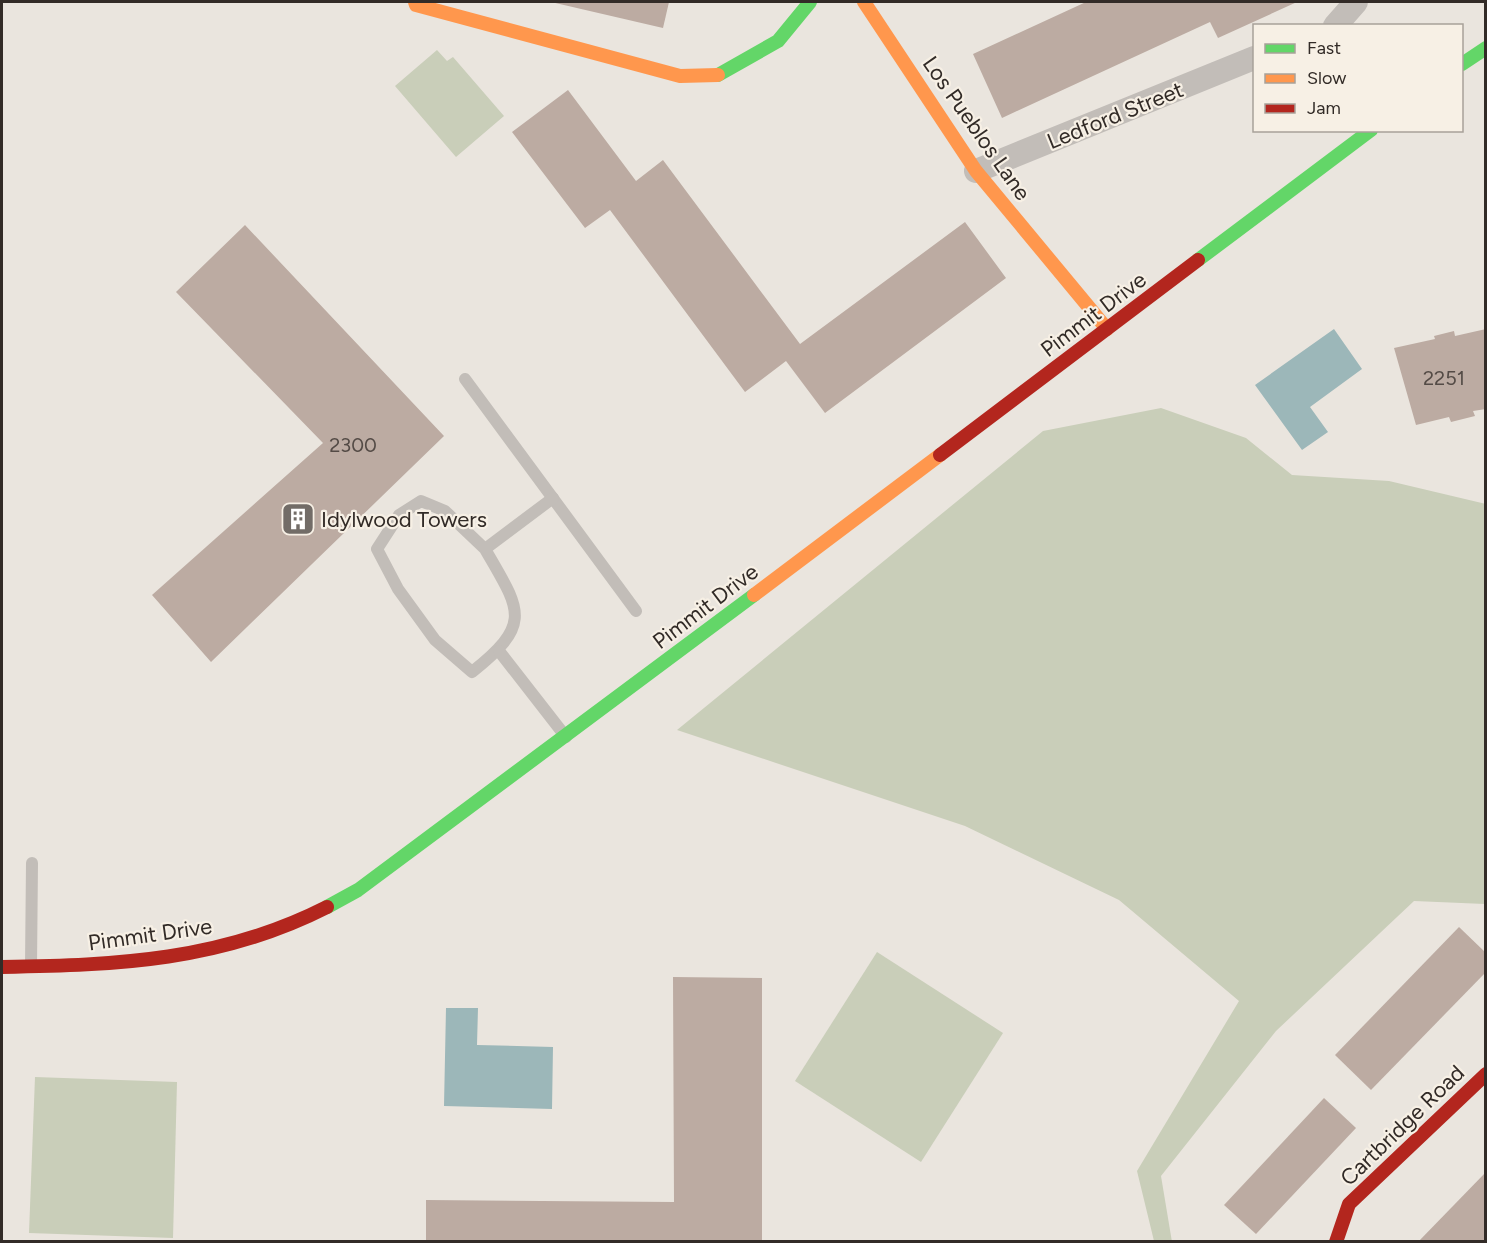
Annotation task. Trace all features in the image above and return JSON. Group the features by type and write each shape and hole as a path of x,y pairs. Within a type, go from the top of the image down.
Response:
{"street":[{"path":"415,2 416,5 680,76 716,76 778,41 810,2"},
{"name":"Los Pueblos Lane","path":"864,2 976,171 1107,329"},
{"path":"1337,24 1356,2"},
{"path":"1463,63 1485,48"},
{"name":"Ledford Street","path":"976,171 1253,58"},
{"name":"Pimmit Drive","path":"2,967 114,964 192,955 264,935 316,913 386,873 1368,132"},
{"name":"Cartbridge Road","path":"1336,1242 1349,1204 1485,1074"}],"lane":[{"path":"465,379 636,610"},
{"path":"485,549 553,498"},
{"path":"421,501 445,511 485,549 513,598 514,630 499,651 472,672 435,640 398,589 377,549 399,515 421,501"},
{"path":"499,651 566,737"},
{"path":"31,966 32,863"}],"green space":[{"path":"437,50 447,61 453,57 504,116 456,157 395,86"},
{"path":"1161,408 1246,438 1292,475 1389,481 1486,504 1485,904 1414,901 1276,1031 1161,1176 1172,1242 1154,1241 1137,1171 1239,1001 1119,900 965,826 677,730 1043,431"},
{"path":"877,952 1003,1033 921,1162 795,1081"},
{"path":"35,1077 177,1082 173,1238 29,1233"}],"water":[{"path":"1334,329 1362,369 1310,407 1328,432 1302,450 1255,385"},
{"path":"446,1008 478,1008 477,1045 553,1047 552,1109 444,1106"}],"building":[{"path":"551,2 669,2 663,28"},
{"path":"1086,2 1297,2 1218,38 1210,22 1002,118 973,54"},
{"path":"568,90 636,181 663,160 800,344 965,222 1006,278 825,413 786,361 745,392 610,210 585,228 512,132"},
{"name":"Idylwood Towers","path":"245,225 444,436 211,662 152,595 323,443 176,292"},
{"path":"1486,329 1486,409 1473,411 1475,416 1451,422 1449,417 1416,425 1394,348 1435,339 1434,336 1454,331 1455,336"},
{"path":"1459,927 1486,953 1486,972 1371,1090 1335,1055"},
{"path":"673,977 762,978 762,1242 426,1242 426,1200 674,1202"},
{"path":"1324,1098 1356,1128 1256,1234 1224,1205"},
{"path":"1486,1172 1486,1242 1418,1242"}],"traffic: fast":[{"path":"718,75 778,41 810,2"},
{"path":"1463,63 1486,48"},
{"path":"1198,260 1368,132"},
{"path":"327,907 358,890 754,595"}],"traffic: slow":[{"path":"415,2 416,5 680,76 718,75"},
{"path":"864,2 976,171 1107,329"},
{"path":"754,595 940,455"}],"traffic: jam":[{"path":"940,455 1198,260"},
{"path":"2,967 128,961 208,949 248,939 327,907"},
{"path":"1336,1242 1349,1204 1486,1074"}],"place":[{"name":"Idylwood Towers","path":"298,519"}]}
